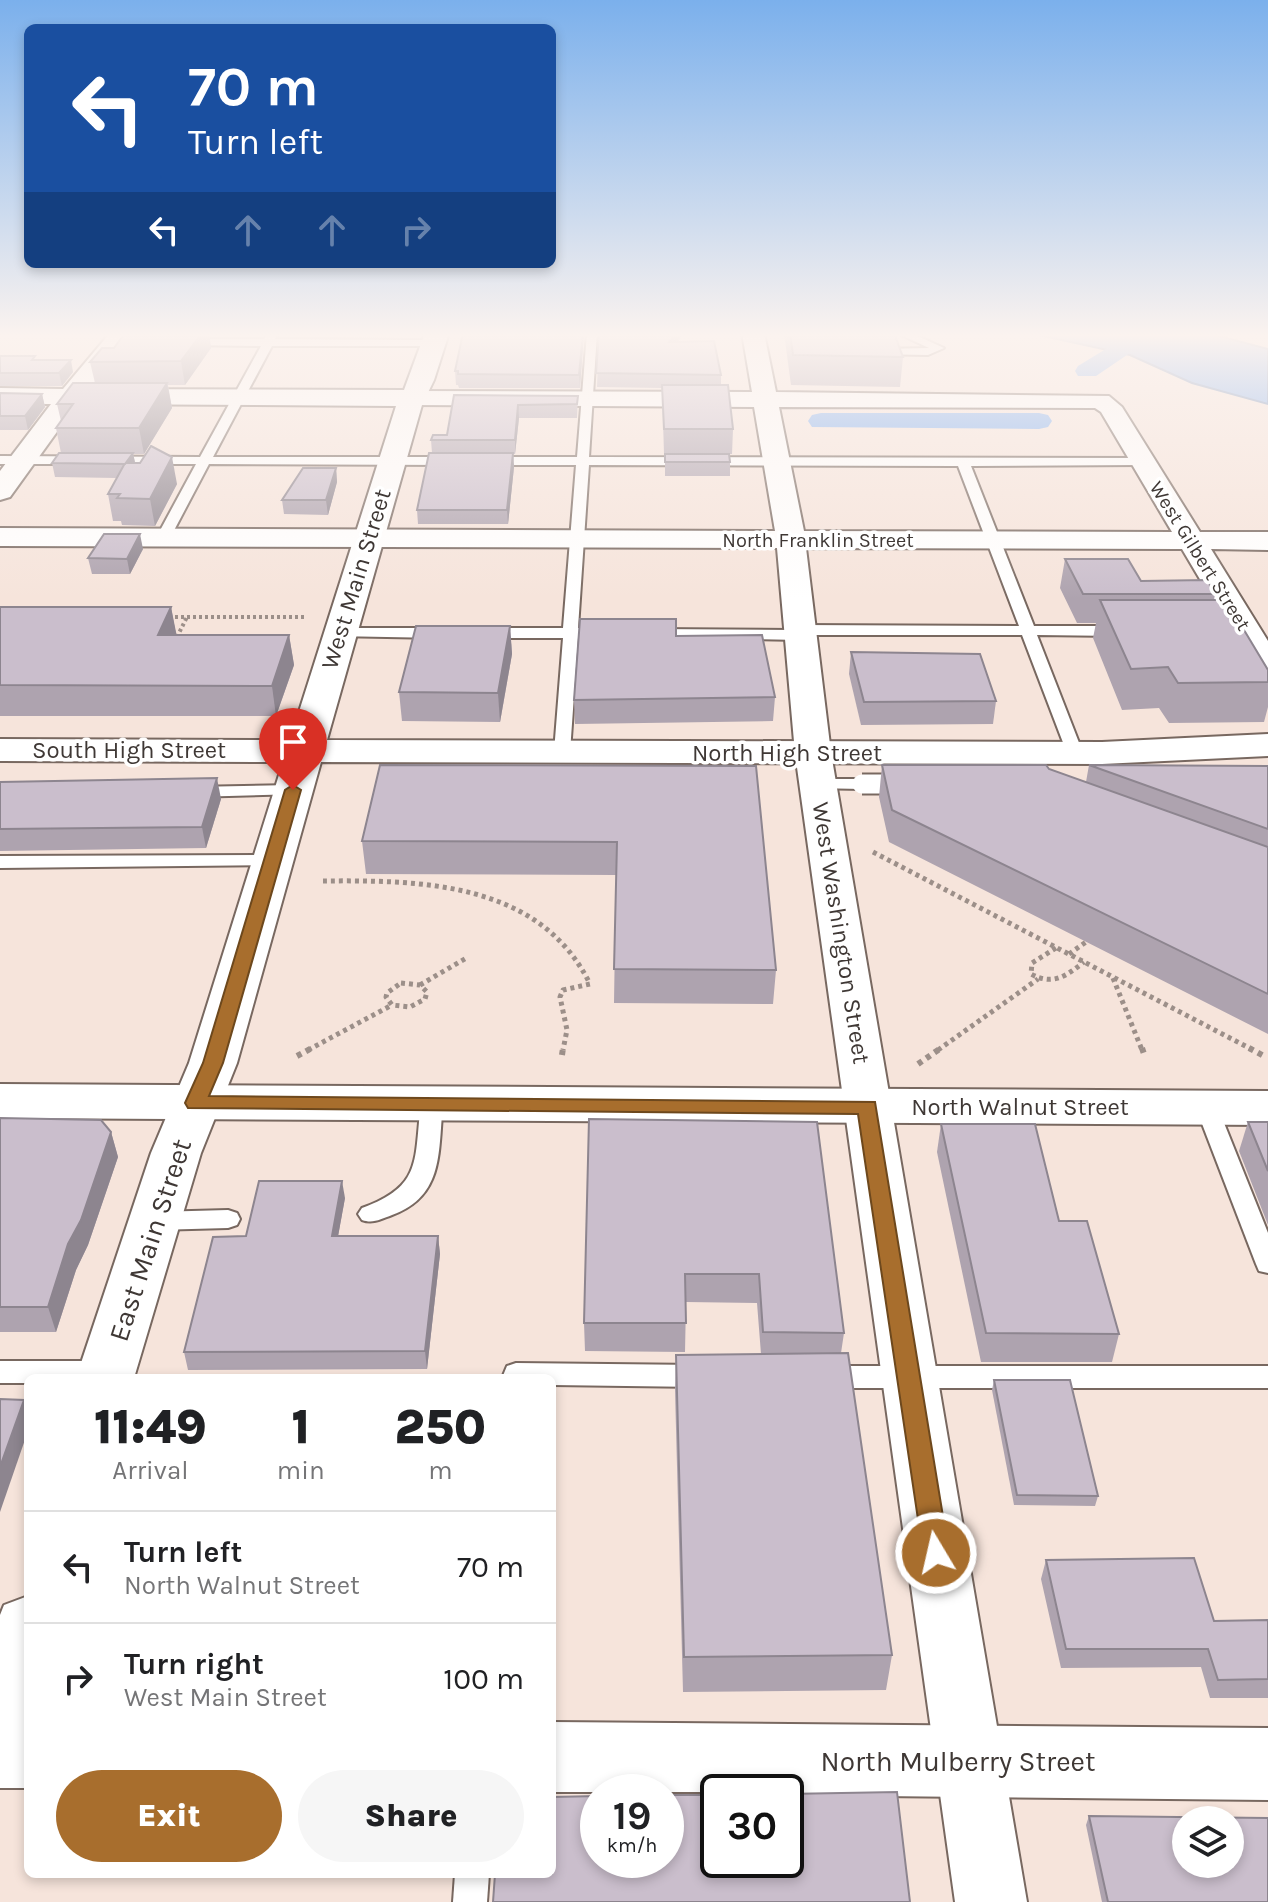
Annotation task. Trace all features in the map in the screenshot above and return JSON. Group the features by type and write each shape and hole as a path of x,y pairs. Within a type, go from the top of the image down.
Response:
{"main road":[{"path":"0,491 12,460 48,422"},
{"name":"West Main Street","path":"195,1103 213,1063 404,422"},
{"name":"North High Street","path":"305,751 562,752 815,769 1039,762 1075,753 1268,745"},
{"name":"South High Street","path":"0,750 305,751"},
{"path":"1169,751 1268,764"},
{"name":"North Walnut Street","path":"0,1101 1268,1108"},
{"name":"East Main Street","path":"106,1374 195,1103"},
{"path":"0,1716 24,1640"},
{"path":"0,1753 24,1753"},
{"name":"North Mulberry Street","path":"556,1757 1268,1764"}],"street":[{"name":"West Washington Street","path":"770,422 791,539 815,769 991,1902"},
{"name":"West Gilbert Street","path":"1117,422 1192,541 1237,631 1268,667"},
{"name":"North Franklin Street","path":"0,537 1268,541"}],"lane":[{"path":"163,538 226,422"},
{"path":"562,752 586,422"},
{"path":"12,460 464,461"},
{"path":"479,461 1140,461"},
{"path":"963,462 1075,753"},
{"path":"339,633 1138,631"},
{"path":"815,769 862,784 925,784"},
{"path":"173,792 293,790"},
{"path":"0,862 272,861"},
{"path":"370,1214 398,1204 423,1179 432,1103"},
{"path":"1207,1108 1268,1264"},
{"path":"155,1221 228,1219"},
{"path":"0,1372 71,1374"},
{"path":"556,1374 733,1376"},
{"path":"796,1377 1268,1377"},
{"path":"470,1902 472,1878"}],"path":[{"path":"158,617 308,617"},
{"path":"177,637 187,617"},
{"path":"873,852 1264,1056"},
{"path":"323,881 405,881 450,888 501,901 534,920 563,942 590,984 563,990 560,997 567,1030 562,1055"},
{"path":"1069,954 1086,942"},
{"path":"1056,948 1032,963 1031,974 1049,983 1059,981 1084,962"},
{"path":"420,985 427,995 421,1003 404,1008 392,1005 386,997 390,989 401,983 420,985 468,957"},
{"path":"1113,977 1144,1054"},
{"path":"918,1064 1038,979"},
{"path":"297,1056 392,1005"}],"building":[{"path":"60,422 143,422 139,428 56,428"},
{"path":"449,422 517,422 515,440 431,440 433,435 447,435"},
{"path":"664,422 732,422 733,429 664,429"},
{"path":"151,446 172,457 150,499 117,498 120,494 108,494 125,463 140,463"},
{"path":"59,453 133,453 125,464 52,463"},
{"path":"429,453 513,453 507,510 417,510"},
{"path":"665,454 729,454 730,462 665,462"},
{"path":"303,468 336,468 326,500 282,500"},
{"path":"104,534 140,534 127,559 88,558"},
{"path":"1065,559 1128,559 1141,581 1207,580 1215,594 1083,594"},
{"path":"1100,600 1226,600 1268,670 1268,682 1178,683 1168,667 1131,669"},
{"path":"0,607 171,607 158,635 289,635 272,686 0,685"},
{"path":"580,619 676,619 676,636 762,635 775,697 574,700"},
{"path":"416,626 510,626 498,693 399,692"},
{"path":"851,652 980,654 996,701 864,702"},
{"path":"380,765 756,766 776,970 614,969 617,842 362,841"},
{"path":"882,765 1046,765 1049,769 1268,847 1268,994 892,810"},
{"path":"1089,765 1268,766 1268,829"},
{"path":"217,778 202,827 0,829 0,782"},
{"path":"0,1118 101,1120 111,1132 81,1220 68,1244 48,1307 0,1307"},
{"path":"589,1119 817,1122 844,1333 763,1332 759,1274 685,1274 686,1323 584,1323"},
{"path":"1248,1122 1268,1122 1268,1171"},
{"path":"941,1124 1035,1124 1059,1221 1087,1221 1119,1334 986,1333"},
{"path":"259,1181 342,1181 332,1236 438,1236 425,1351 184,1352 213,1237 246,1236"},
{"path":"848,1353 892,1655 684,1657 676,1355"},
{"path":"994,1380 1070,1380 1098,1496 1017,1495"},
{"path":"0,1399 24,1400 0,1467"},
{"path":"1194,1558 1214,1621 1268,1620 1268,1679 1218,1680 1208,1649 1066,1649 1046,1560"},
{"path":"897,1792 910,1902 493,1902 495,1878 556,1878 556,1797 580,1796 580,1878 684,1878 684,1795 700,1795 700,1878 804,1878 804,1794"},
{"path":"1089,1816 1172,1817 1172,1878 1244,1878 1244,1818 1268,1818 1268,1902 1108,1902"}],"route":[{"path":"293,790 213,1063 195,1103 868,1107 936,1553"}]}
